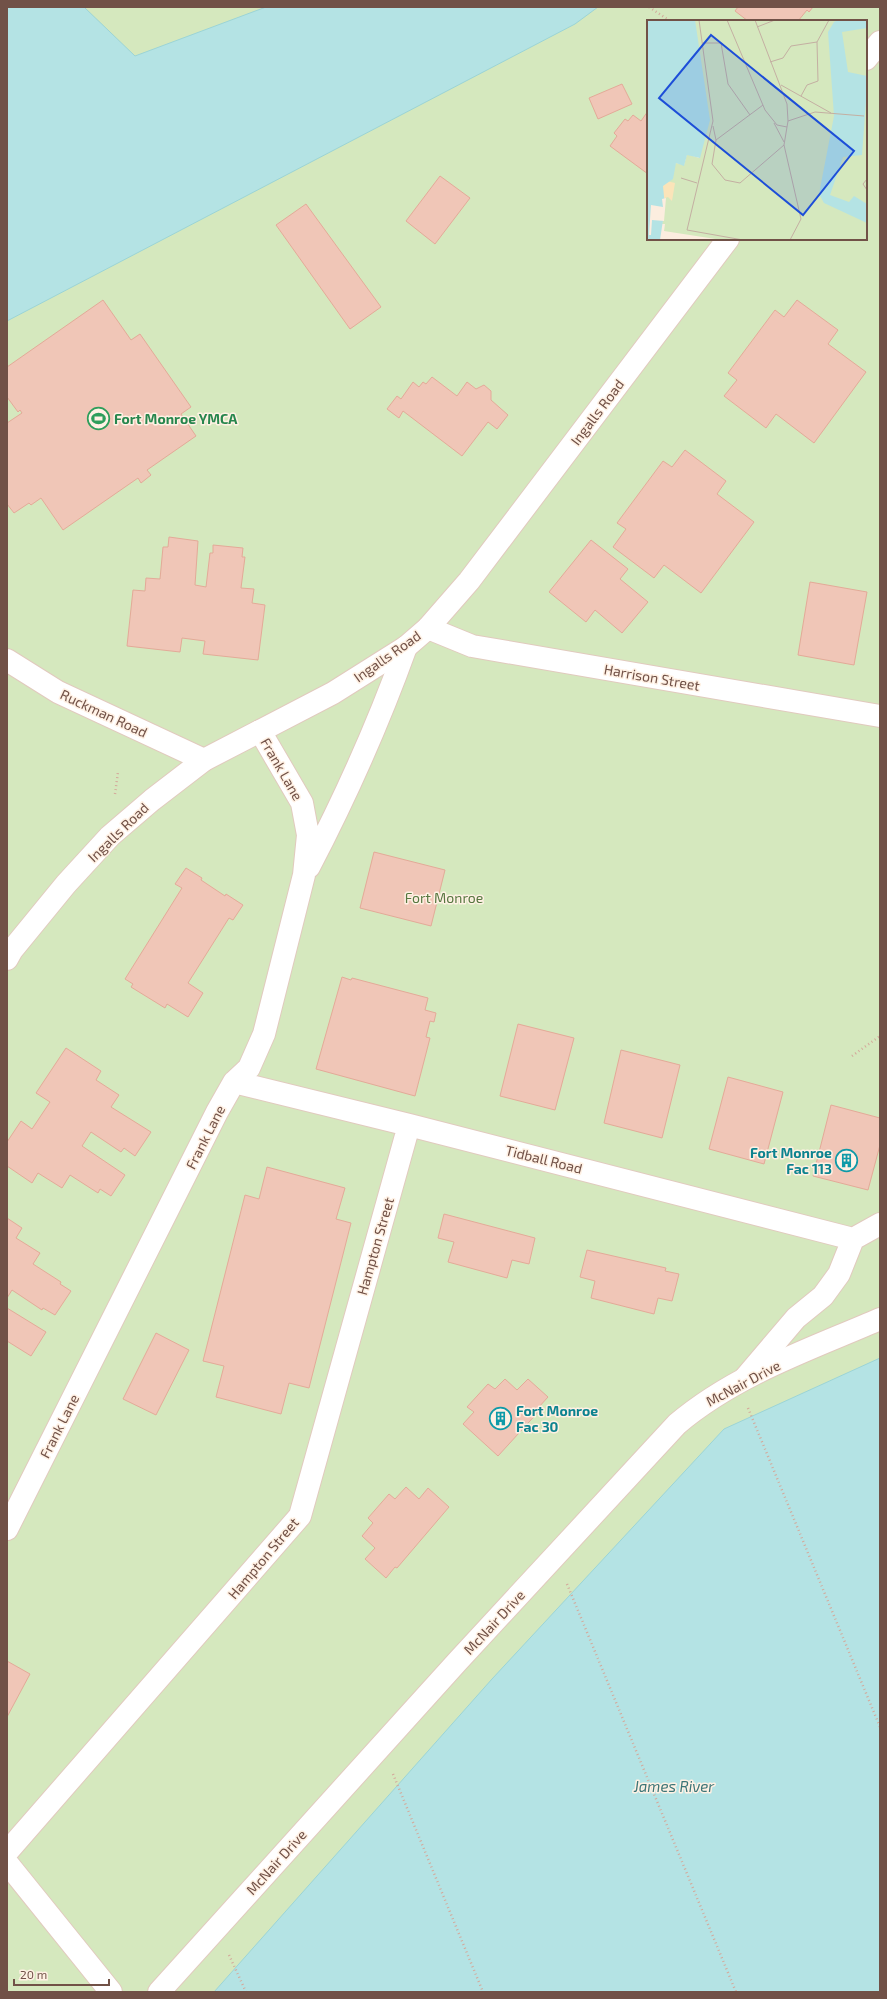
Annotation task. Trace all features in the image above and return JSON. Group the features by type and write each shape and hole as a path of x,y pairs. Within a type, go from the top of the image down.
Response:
{"street":[{"path":"867,58 880,42"},
{"name":"Ingalls Road","path":"7,959 12,950 56,896 110,836 152,800 204,760 333,693 406,647 428,628 469,581 727,240"},
{"name":"Harrison Street","path":"428,628 472,646 880,716"},
{"path":"304,875 332,822 385,704 406,647"},
{"name":"Ruckman Road","path":"7,660 58,692 204,760"},
{"name":"Frank Lane","path":"7,1529 234,1082 249,1068 264,1034 304,875 308,835 302,803 260,731"},
{"name":"Tidball Road","path":"234,1082 409,1125 853,1239"},
{"name":"Hampton Street","path":"7,1852 300,1516 409,1125"},
{"path":"745,1378 796,1318 823,1296 839,1274 853,1239 880,1224"},
{"name":"McNair Drive","path":"159,1992 457,1662 677,1424 710,1398 745,1378 880,1319"},
{"path":"7,1863 111,1992"}],"path":[{"path":"649,7 668,20"},
{"path":"852,1056 880,1036"},
{"path":"746,1404 880,1728"},
{"path":"565,1578 736,1992"},
{"path":"390,1768 483,1992"},
{"path":"226,1949 246,1992"}],"green space":[{"name":"Fort Monroe","path":"7,7 880,7 880,1555 539,1992 7,1992"}],"water":[{"path":"7,7 84,7 135,56 266,7 598,7 575,24 7,321"},
{"name":"James River","path":"880,1358 880,1992 214,1992 492,1679 724,1429"}],"building":[{"path":"738,7 813,7 809,12 807,10 799,20 747,20 735,11"},
{"path":"622,84 632,104 598,119 589,98"},
{"path":"647,112 647,173 610,146 617,136 614,133 625,119 628,121 633,115 641,121"},
{"path":"440,176 470,198 435,244 406,221"},
{"path":"306,204 381,307 350,329 276,225"},
{"name":"Fort Monroe YMCA","path":"103,300 131,340 140,334 191,407 181,414 196,436 147,470 151,475 141,483 138,478 63,530 41,498 31,505 29,503 14,513 7,504 7,423 22,413 20,410 18,412 7,397 7,367"},
{"path":"797,300 838,330 828,344 866,372 814,443 776,414 766,428 724,396 737,380 728,373 775,310 784,317"},
{"path":"432,377 457,396 467,382 476,389 484,385 491,391 491,400 508,415 497,429 488,422 462,456 403,411 399,418 387,409 397,396 401,399 413,382 419,387 423,382 426,384"},
{"path":"685,450 726,481 717,494 754,522 701,593 664,565 654,578 613,547 626,529 617,523 663,461 672,467"},
{"path":"169,537 198,541 195,585 206,587 210,553 213,553 213,545 243,548 242,557 245,557 241,588 254,589 252,603 265,605 258,660 203,654 205,641 182,638 180,652 127,646 133,590 145,591 146,578 160,579 163,547 168,547"},
{"path":"591,540 628,569 620,579 648,602 622,633 595,610 586,622 549,592"},
{"path":"810,582 867,592 854,665 798,655"},
{"path":"374,852 445,870 431,926 360,908"},
{"path":"186,868 202,878 201,880 225,896 226,894 243,905 233,920 229,918 188,983 203,993 188,1017 167,1004 165,1008 131,987 133,984 125,979 182,888 175,884"},
{"path":"342,977 351,980 352,978 428,998 425,1010 436,1013 434,1022 430,1021 426,1037 430,1038 415,1096 316,1069"},
{"path":"518,1024 574,1038 555,1110 500,1096"},
{"path":"66,1048 101,1071 96,1080 119,1095 111,1107 151,1132 135,1156 124,1148 121,1152 91,1132 82,1146 125,1175 111,1196 100,1189 98,1193 70,1175 62,1188 38,1173 32,1183 7,1166 7,1142 21,1121 32,1129 50,1102 36,1093"},
{"path":"621,1050 680,1065 662,1138 604,1123"},
{"path":"728,1077 783,1092 764,1164 709,1149"},
{"name":"Fort Monroe Fac 113","path":"831,1105 880,1118 880,1145 868,1190 813,1176"},
{"path":"267,1167 345,1188 336,1219 351,1223 309,1388 289,1383 281,1414 216,1397 224,1366 203,1361 245,1195 259,1199"},
{"path":"444,1214 535,1238 529,1264 512,1260 507,1278 448,1262 454,1242 438,1238"},
{"path":"7,1218 22,1228 16,1238 40,1253 33,1264 61,1282 60,1284 71,1291 55,1315 43,1308 42,1310 12,1290 7,1298"},
{"path":"587,1250 666,1268 665,1271 679,1274 672,1301 658,1298 654,1314 591,1298 595,1281 580,1277"},
{"path":"7,1308 46,1332 31,1356 7,1341"},
{"path":"156,1333 189,1350 156,1415 123,1399"},
{"name":"Fort Monroe Fac 30","path":"505,1379 517,1390 528,1379 548,1397 538,1408 540,1410 498,1456 463,1424 474,1412 467,1407 488,1384 495,1389"},
{"path":"406,1487 419,1499 428,1488 449,1507 397,1568 395,1567 386,1578 365,1559 375,1548 362,1536 373,1523 368,1518 389,1494 395,1499"},
{"path":"7,1661 30,1674 7,1717"}],"place":[{"name":"Fort Monroe YMCA","path":"99,418"},
{"name":"Fort Monroe Fac 113","path":"847,1160"},
{"name":"Fort Monroe Fac 30","path":"500,1418"}]}
